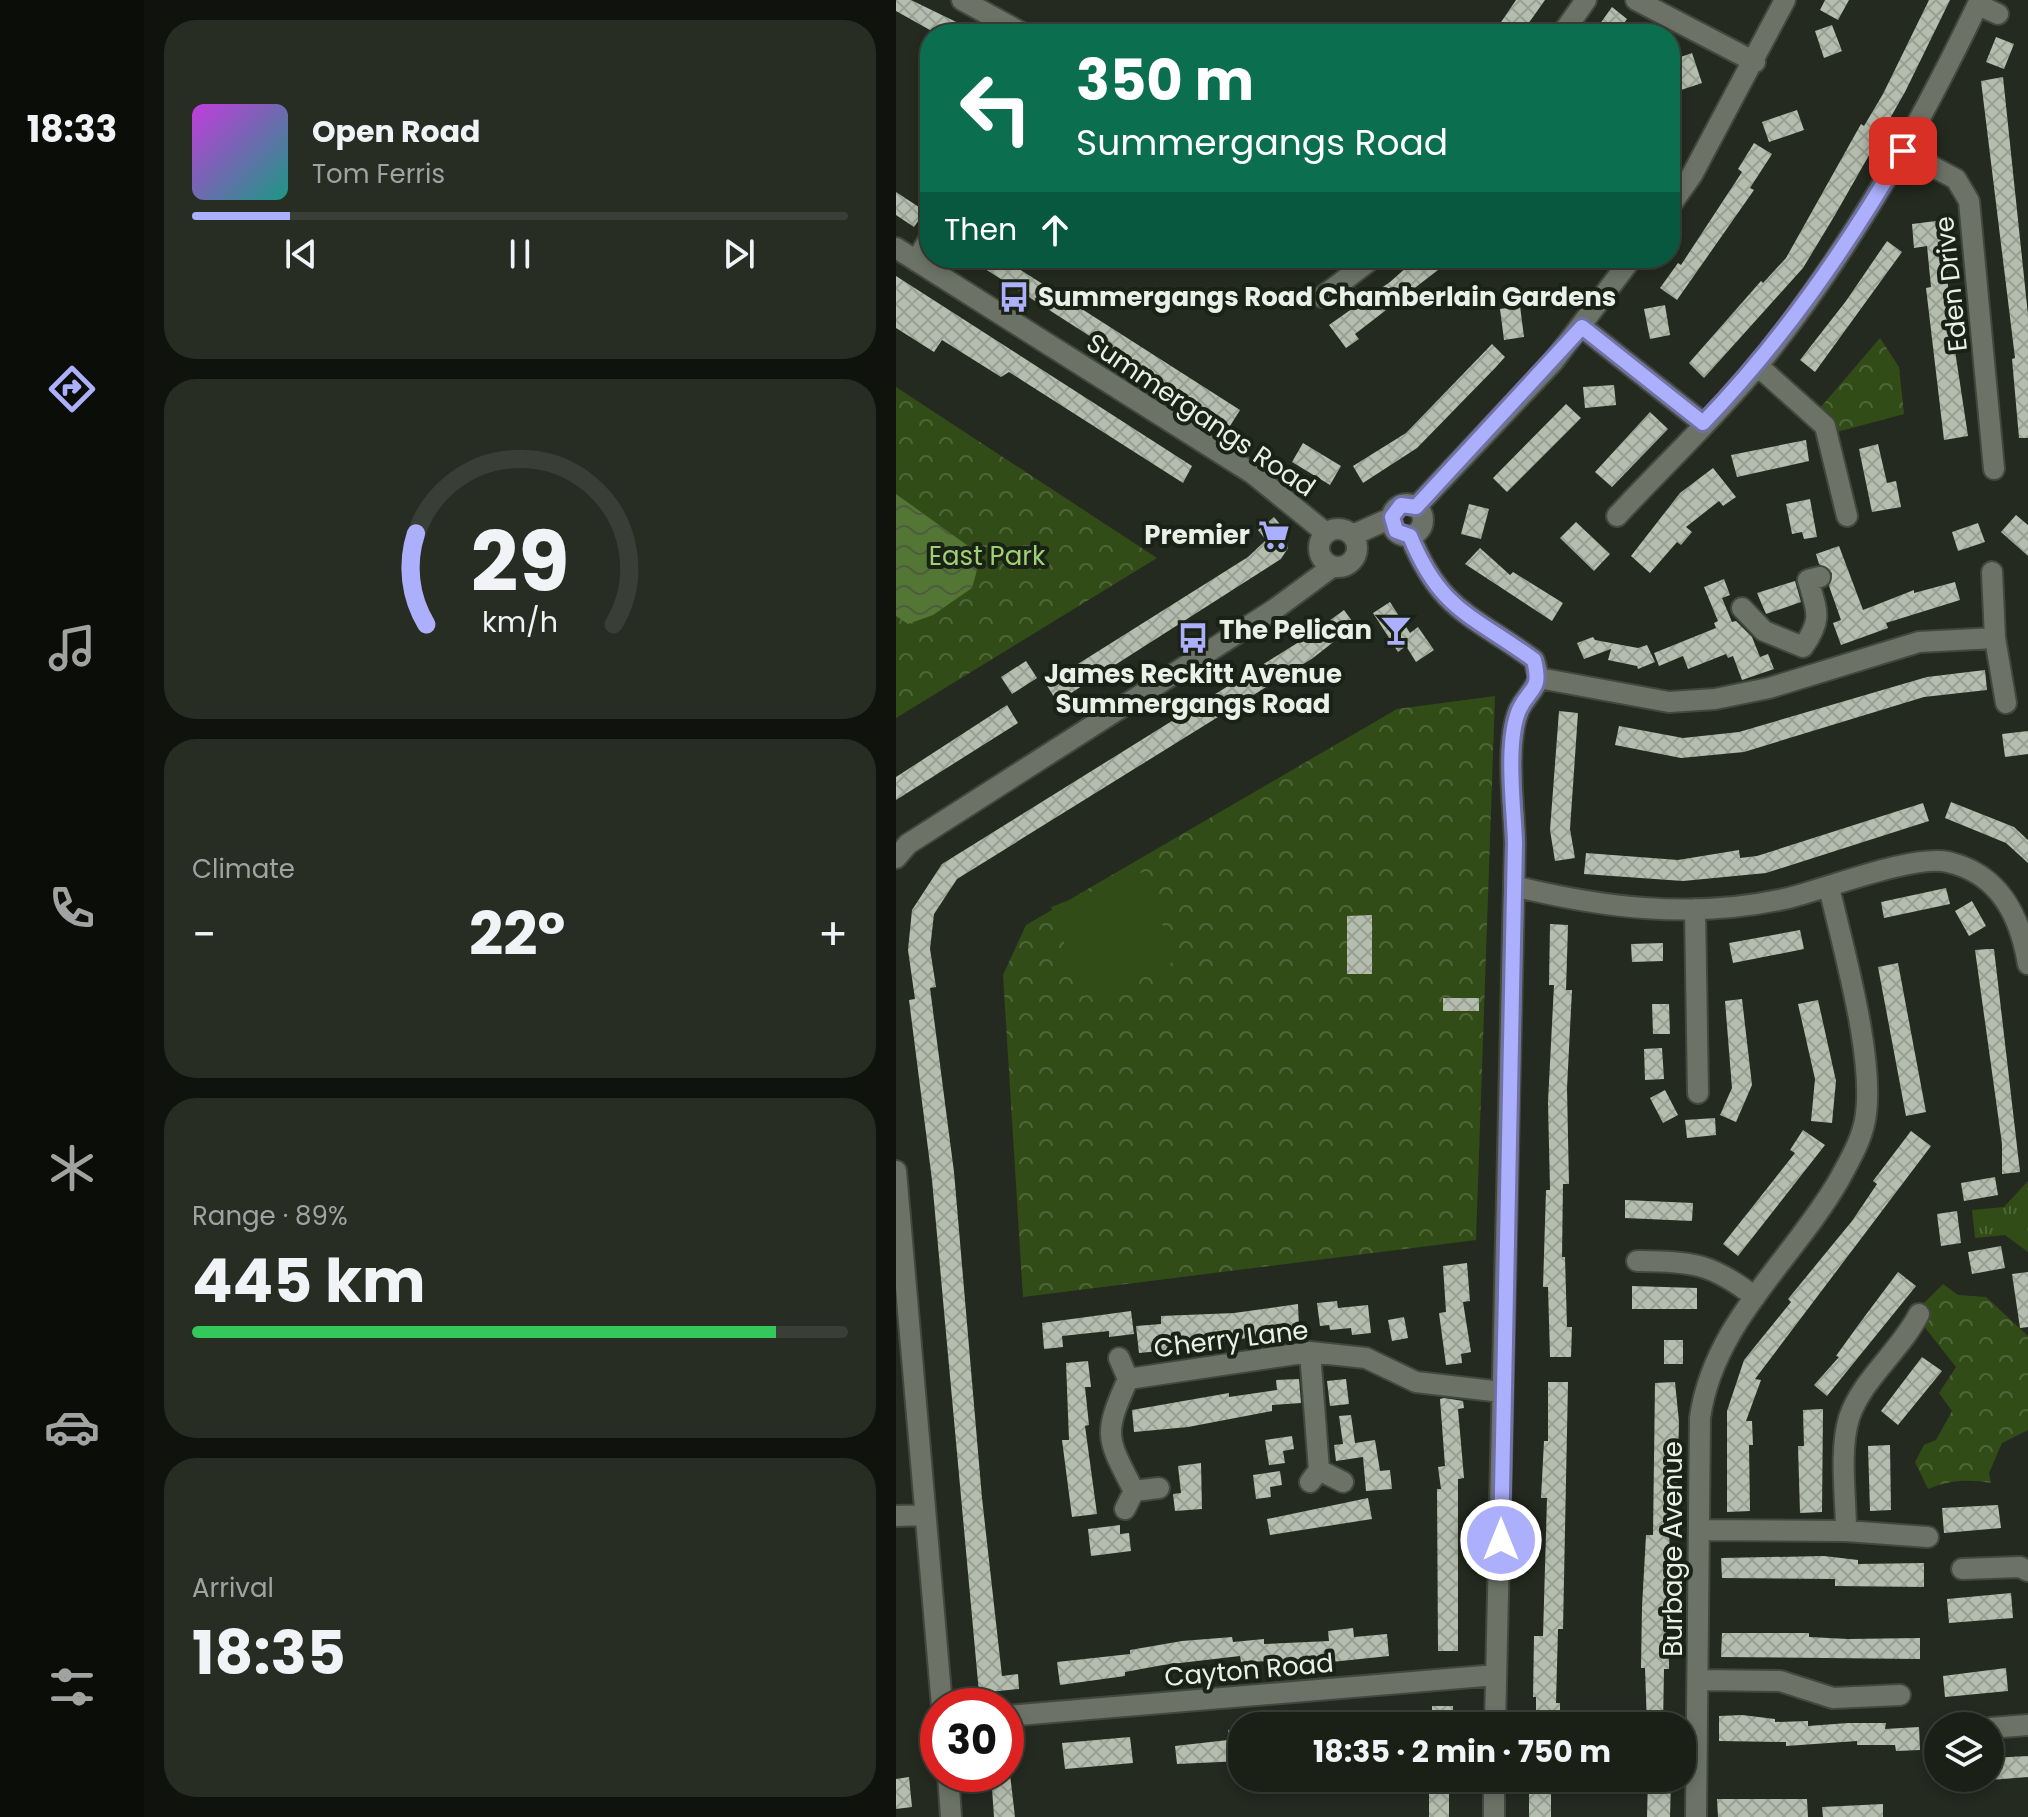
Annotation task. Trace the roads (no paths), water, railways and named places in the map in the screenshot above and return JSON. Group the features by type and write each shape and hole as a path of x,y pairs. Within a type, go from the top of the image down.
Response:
{"street":[{"path":"962,0 1006,24"},
{"path":"1569,24 1586,0"},
{"path":"1636,0 1755,62"},
{"path":"1680,192 1755,62 1785,0"},
{"path":"1617,516 1758,366 1842,253 1903,151 1979,2 1998,14"},
{"name":"Eden Drive","path":"1903,151 1956,179 1969,201 1984,450 1994,469"},
{"name":"Summergangs Road","path":"896,248 920,264"},
{"path":"916,261 920,254"},
{"name":"Summergangs Road","path":"927,268 1252,473 1320,528"},
{"path":"1322,297 1360,268"},
{"path":"1495,1712 1514,886 1513,749 1519,710 1534,692 1539,678 1534,660 1447,600 1398,527 1401,505 1416,507 1582,327 1625,268"},
{"path":"1582,327 1703,423"},
{"path":"1758,366 1825,426 1839,509"},
{"path":"1355,541 1398,527"},
{"path":"1332,567 1320,553 1320,528 1342,529 1355,541"},
{"path":"896,858 908,844 1275,609 1332,567 1350,563 1355,541"},
{"path":"1992,572 1995,638 2006,703"},
{"path":"1803,647 1817,628 1818,616 1808,580 1820,577"},
{"path":"1742,608 1764,631 1803,647 1811,676"},
{"path":"1539,678 1669,702 1715,699 1811,676 1919,642 1995,638"},
{"path":"1514,886 1625,909 1695,909 1748,905 1924,862 1948,862 1973,871 2007,900 2017,921 2028,964"},
{"name":"Burbage Avenue","path":"1696,1817 1700,1431 1705,1385 1719,1349 1822,1209 1854,1153 1865,1122 1869,1091 1853,992 1829,887"},
{"path":"1695,909 1698,1093"},
{"path":"896,1171 940,1688"},
{"path":"1637,1261 1693,1262 1729,1277 1755,1297"},
{"path":"1846,1531 1845,1444 1849,1418 1860,1397 1917,1338 1919,1314"},
{"path":"1310,1352 1314,1476 1343,1482"},
{"name":"Cherry Lane","path":"1119,1358 1128,1379 1310,1352 1366,1358 1416,1382 1502,1392"},
{"path":"1128,1379 1108,1423 1116,1456 1130,1500 1159,1488"},
{"path":"896,1516 925,1515"},
{"path":"1700,1530 1846,1531 1928,1537"},
{"path":"1962,1569 2020,1567 2028,1571"},
{"name":"Cayton Road","path":"1024,1714 1496,1675"},
{"path":"1698,1680 1780,1681 1833,1698 1900,1695"},
{"path":"2004,1727 2028,1725"},
{"path":"949,1792 951,1817"},
{"path":"1494,1792 1494,1817"}],"water":[{"path":"896,494 971,548 977,570 972,588 933,615 908,624 896,616"}],"place":[{"name":"Summergangs Road Chamberlain Gardens","path":"1014,297"},
{"name":"Premier","path":"1274,535"},
{"name":"The Pelican","path":"1396,630"},
{"name":"James Reckitt Avenue Summergangs Road","path":"1193,638"}],"park label":[{"name":"East Park","path":"987,556"}]}
